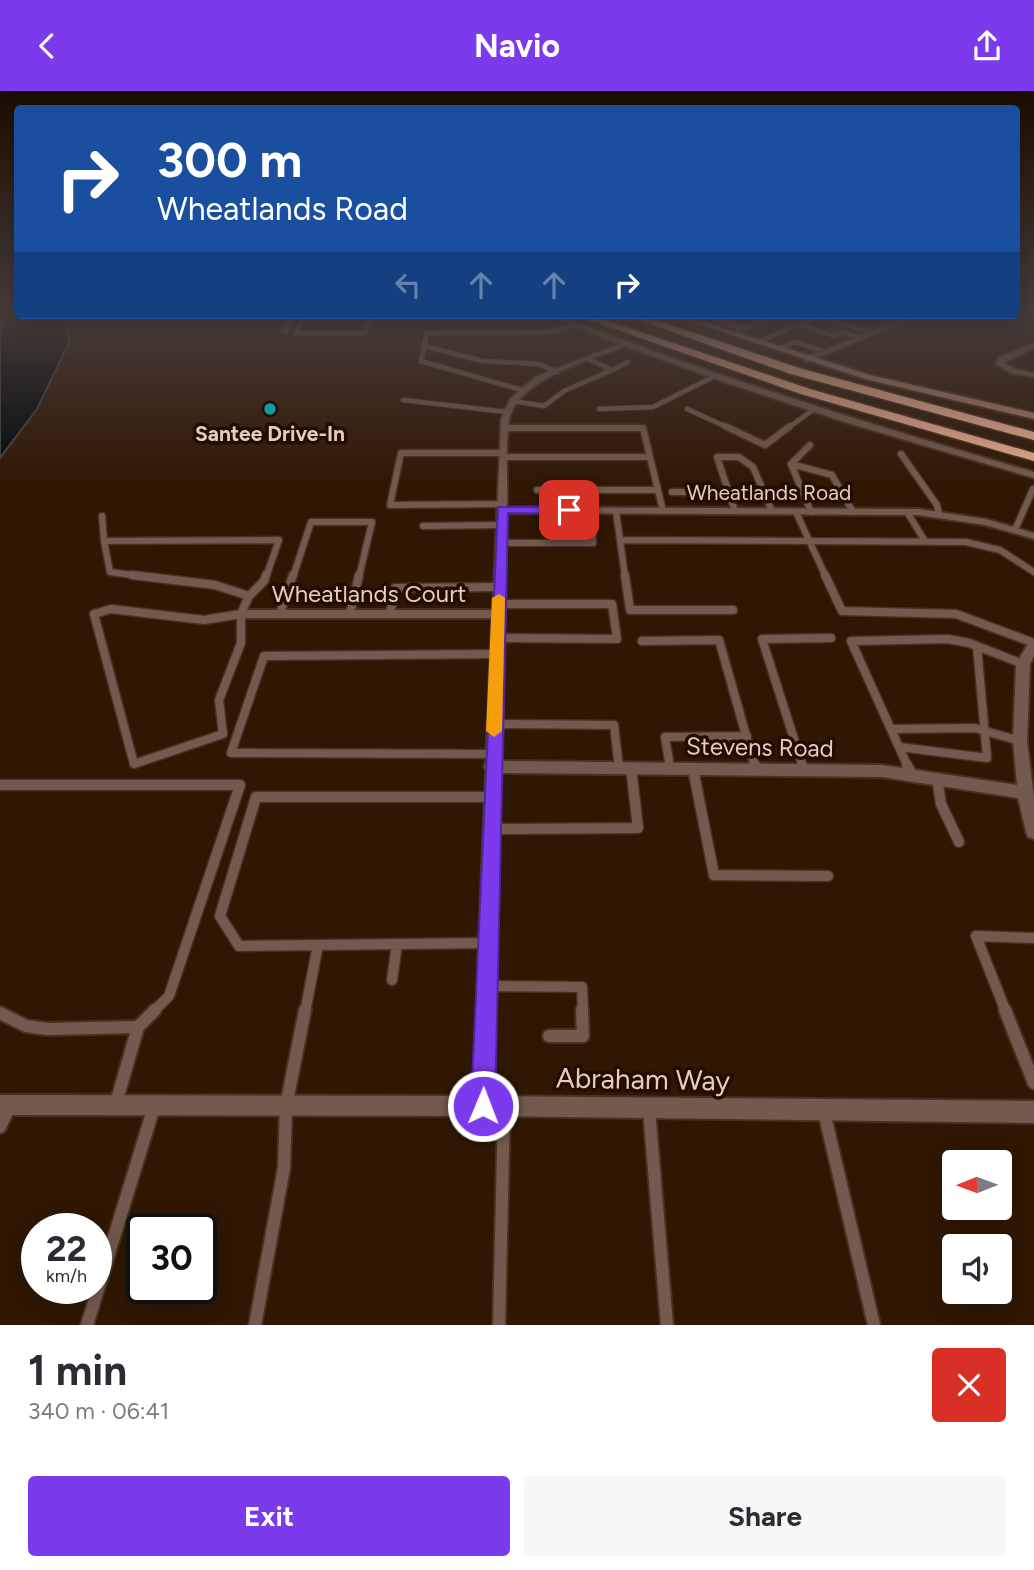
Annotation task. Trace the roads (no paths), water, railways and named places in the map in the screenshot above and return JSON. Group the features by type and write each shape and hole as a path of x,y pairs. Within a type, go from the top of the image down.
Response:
{"highway":[{"path":"733,370 1034,457"},
{"path":"791,370 1034,436"}],"main road":[{"path":"843,370 954,399 1034,416"}],"street":[{"path":"493,1106 486,986 504,428 514,401 538,379 563,370"},
{"path":"693,370 813,410 1034,475"},
{"path":"1010,370 1034,375"},
{"name":"Wheatlands Road","path":"502,507 569,510 907,512 986,522 1034,536"},
{"name":"Wheatlands Court","path":"241,614 390,614 498,609"},
{"path":"1034,644 1023,664 1020,741 1034,832"},
{"name":"Stevens Road","path":"493,760 625,768 911,773 937,778 1027,784"},
{"name":"Abraham Way","path":"5,1105 649,1107 1034,1112"}],"lane":[{"path":"441,370 514,401"},
{"path":"552,370 557,372"},
{"path":"403,400 514,401 544,406 564,391 612,370"},
{"path":"599,409 653,407 713,377"},
{"path":"687,409 765,445 813,410"},
{"path":"504,428 643,428 663,511"},
{"path":"791,464 810,446"},
{"path":"502,507 390,505 401,453 650,457"},
{"path":"901,454 937,505 939,514"},
{"path":"735,511 717,457 739,457 753,467 772,511"},
{"path":"791,464 811,512"},
{"path":"791,464 832,475 852,512"},
{"path":"1015,530 1032,489"},
{"path":"537,490 658,491"},
{"path":"568,490 569,510"},
{"path":"672,492 728,492"},
{"path":"500,543 593,543 591,510"},
{"path":"616,510 630,610 733,610"},
{"path":"796,512 842,611 956,614 1034,644"},
{"path":"907,512 925,541"},
{"path":"102,516 110,572 215,585 249,596"},
{"path":"280,614 311,522 372,522 350,614"},
{"path":"423,526 501,525"},
{"path":"104,541 279,540 264,581 249,596 241,614 242,643 219,700 223,734 134,764 94,614 111,609 204,620 241,614"},
{"path":"620,540 925,541 986,546 1000,550 1034,572"},
{"path":"390,614 395,588 499,587"},
{"path":"287,593 355,593"},
{"path":"497,638 617,639 612,604 498,609"},
{"path":"804,770 762,639 831,638"},
{"path":"911,773 851,641 948,639 977,646 1023,664"},
{"path":"642,641 719,640 756,769"},
{"path":"899,747 987,758 977,646"},
{"path":"493,760 231,753 264,656 496,654"},
{"path":"491,829 638,828 614,725 494,725"},
{"path":"891,729 975,728 1020,741"},
{"path":"670,769 665,737 747,736"},
{"path":"693,769 714,875 828,876"},
{"path":"937,778 941,804 959,842"},
{"path":"0,785 240,785 169,996 138,1027 115,1105"},
{"path":"488,943 239,946 220,916 256,797 492,797"},
{"path":"1034,938 976,936 1034,1083"},
{"path":"392,981 397,944"},
{"path":"255,1325 284,1168 286,1106 318,945"},
{"path":"486,986 582,987 583,1036 549,1036"},
{"path":"0,1013 26,1027 138,1027"},
{"path":"0,1127 5,1105"},
{"path":"87,1325 155,1105"},
{"path":"493,1106 499,1325"},
{"path":"649,1107 667,1325"},
{"path":"823,1109 874,1325"}],"place":[{"name":"Santee Drive-In","path":"270,409"}]}
